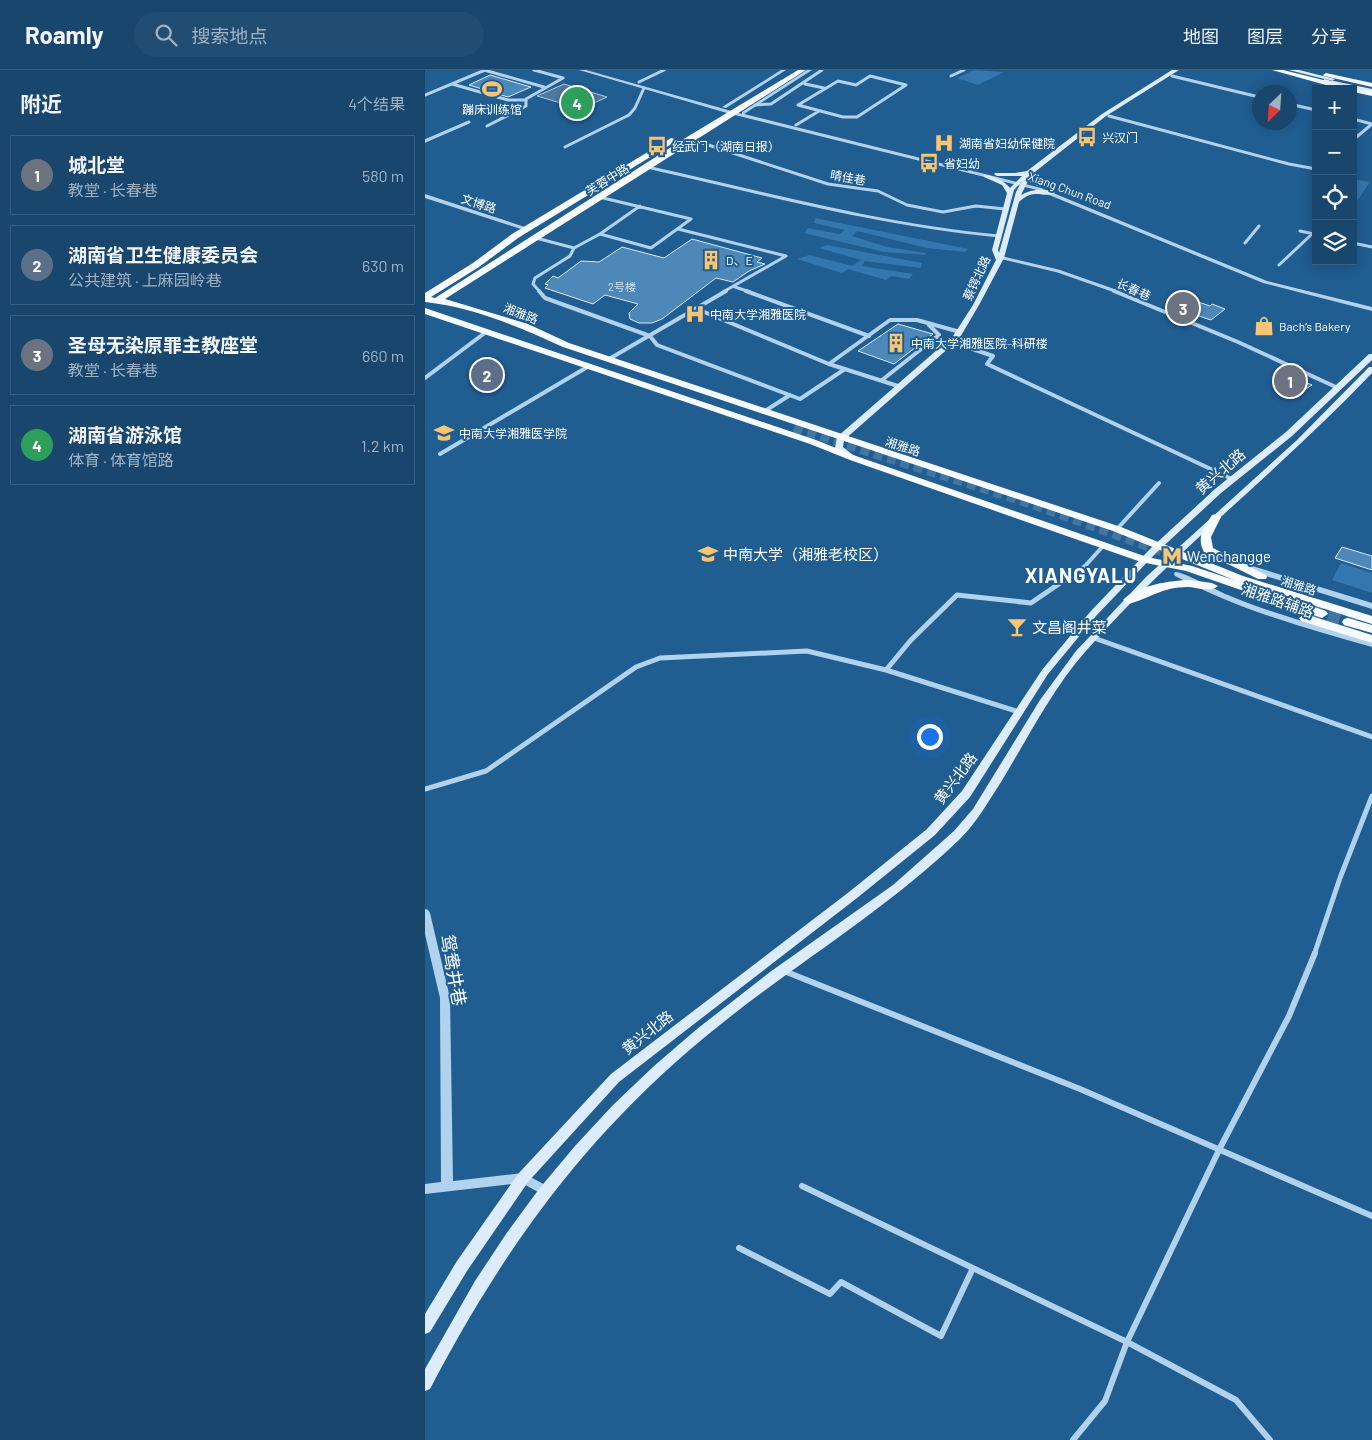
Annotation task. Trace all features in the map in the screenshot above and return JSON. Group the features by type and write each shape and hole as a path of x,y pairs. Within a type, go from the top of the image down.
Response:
{"main road":[{"name":"芙蓉中路","path":"428,303 526,229 790,70"},
{"name":"芙蓉中路","path":"428,303 536,238 690,139 740,111 803,70"},
{"name":"蔡锷北路","path":"1000,257 995,250 1010,192 1105,115 1176,70"},
{"name":"蔡锷北路","path":"842,438 902,387 960,332 1000,257 1023,180 1109,116 1182,70"},
{"path":"1275,70 1288,71 1372,90"},
{"path":"1306,70 1372,90"},
{"path":"1288,71 1335,85"},
{"path":"1357,90 1372,90"},
{"path":"740,111 755,105"},
{"path":"997,174 1015,175 1023,180 1038,184"},
{"path":"986,176 1001,182 1010,192"},
{"path":"1015,203 1023,195 1053,193"},
{"name":"湘雅路","path":"428,303 450,302 519,324 556,341 1117,529 1178,551 1247,580 1372,620"},
{"name":"湘雅路","path":"428,303 486,332 840,450 1106,542 1145,560 1163,565 1187,568 1267,597 1372,629"},
{"name":"湘雅路","path":"428,303 794,428"},
{"name":"黄兴北路","path":"425,1327 462,1266 523,1178 615,1078 853,895 931,832 966,794 1045,672 1078,630 1160,545 1232,479 1289,434 1372,356"},
{"name":"黄兴北路","path":"425,1384 470,1300 513,1232 545,1191 648,1079 697,1036 782,970 848,926 929,860 972,819 1056,684 1077,655 1163,565 1332,413 1371,372"},
{"path":"842,438 838,442 840,450 853,458"},
{"name":"湘雅路","path":"813,442 853,458 1106,542"},
{"path":"1216,517 1205,536 1206,546 1214,554 1262,577"},
{"path":"1178,551 1199,555 1372,613"},
{"path":"1163,565 1178,574 1372,639"},
{"path":"1129,600 1164,584 1193,583 1212,586"}],"street":[{"path":"425,95 484,70 545,88"},
{"path":"487,126 526,106 526,100 531,94 563,78 533,70"},
{"path":"581,70 725,109"},
{"path":"594,70 725,109"},
{"path":"639,82 664,70"},
{"name":"芙蓉中路","path":"725,109 784,70"},
{"path":"755,105 810,70"},
{"path":"755,105 771,104 805,84 822,70"},
{"path":"951,76 964,70"},
{"path":"870,76 906,85 857,116 843,117 819,111 798,105 838,81 856,85 870,76"},
{"path":"1172,76 1252,95"},
{"path":"452,84 508,100 526,100"},
{"path":"805,84 824,88"},
{"path":"565,147 629,115 635,108 644,88"},
{"path":"1297,106 1312,109"},
{"name":"Xiang Chun Road","path":"725,109 740,111 1023,180 1265,282 1372,309"},
{"name":"Xiang Chun Road","path":"740,111 986,176 1023,180"},
{"path":"796,125 819,111"},
{"path":"1109,116 1289,164 1312,168"},
{"path":"1357,120 1372,124"},
{"path":"425,141 469,122"},
{"path":"1357,137 1372,124"},
{"name":"晴佳巷","path":"690,139 828,184 879,191 907,205 943,212 976,206 1005,209"},
{"path":"647,167 866,216 945,231 999,236"},
{"name":"Xiang Chun Road","path":"1038,184 1270,279 1299,288 1372,303"},
{"name":"文博路","path":"425,196 526,229"},
{"path":"599,197 691,219 651,248 599,234"},
{"path":"640,206 599,234 574,248 571,256 535,278 533,284 536,289 545,298 650,336 657,345 800,399 845,369"},
{"path":"1245,243 1259,226"},
{"path":"609,359 786,256 677,228"},
{"path":"1300,231 1312,234"},
{"path":"1279,265 1312,236"},
{"path":"536,238 574,248"},
{"path":"1357,244 1372,247"},
{"name":"长春巷","path":"1000,257 1058,271 1114,291 1238,342 1338,388"},
{"path":"735,287 869,336"},
{"path":"697,309 829,364 902,387"},
{"path":"829,364 890,320 901,318 960,332"},
{"path":"882,380 939,335 927,323"},
{"path":"425,378 486,332"},
{"path":"951,342 993,356 987,364 1232,479"},
{"path":"440,454 589,366"},
{"path":"765,411 791,396"},
{"path":"1117,529 1159,483"},
{"path":"886,670 911,640 957,595 987,600 1031,603 1085,566 1106,542"},
{"name":"湘雅路辅路","path":"1199,555 1372,606"},
{"name":"湘雅路辅路","path":"1178,574 1204,589 1372,644"},
{"path":"1094,638 1372,737"},
{"path":"425,789 485,771 512,756 598,692 636,667 660,658 807,651 886,670 1019,712"},
{"path":"1073,1440 1105,1401 1127,1342 1220,1148 1289,1016 1322,936 1340,878 1372,796"},
{"name":"鸳鸯井巷","path":"425,913 445,998 447,1185"},
{"path":"782,970 909,1018 1220,1148 1372,1216"},
{"path":"425,1188 523,1178 545,1191"},
{"path":"802,1186 1127,1342 1236,1400 1270,1440"},
{"path":"739,1248 830,1294 841,1282 941,1336 973,1268"}],"shaded area":[{"path":"974,70 1004,72 978,85 957,78"},
{"path":"564,84 607,97 581,109 537,96"},
{"path":"1357,180 1370,182 1357,201"},
{"path":"815,218 968,249 965,252 927,248 857,231 852,236 887,247 926,253 925,255 884,252 804,233 808,228 839,234 845,230 814,223"},
{"path":"827,245 922,263 921,268 865,261 862,266 913,274 909,279 891,276 886,280 848,269 842,273 797,259 809,255 852,266 861,260 819,248"},
{"path":"1341,563 1372,573 1372,593 1332,580"}],"building":[{"path":"490,75 531,87 508,97 469,85"},
{"path":"692,239 762,258 757,262 765,264 749,271 733,282 716,278 662,319 652,323 639,323 630,319 629,313 638,304 605,295 593,304 545,288 548,285 545,284 553,276 558,278 581,261 599,262 622,247 664,258"},
{"path":"1184,297 1225,309 1211,320 1172,309 1175,307 1172,306"},
{"name":"中南大学湘雅医院-科研楼","path":"898,324 933,334 894,364 858,351"},
{"path":"1290,372 1302,377 1298,379 1312,385 1304,390 1290,384 1287,387 1275,382 1278,380 1275,379"},
{"path":"1342,547 1372,556 1372,570 1335,558"}],"tunnel":[{"path":"794,428 1028,503 1182,559"},
{"path":"1311,610 1359,624"}],"place":[{"name":"蹦床训练馆","path":"492,89"},
{"name":"湖南省游泳馆","path":"577,103"},
{"name":"兴汉门","path":"1087,137"},
{"name":"湖南省妇幼保健院","path":"944,143"},
{"name":"经武门（湖南日报）","path":"657,146"},
{"name":"省妇幼","path":"929,163"},
{"name":"D、E","path":"711,260"},
{"name":"圣母无染原罪主教座堂","path":"1183,308"},
{"name":"中南大学湘雅医院","path":"695,314"},
{"name":"Bach’s Bakery","path":"1264,326"},
{"name":"中南大学湘雅医院-科研楼","path":"896,343"},
{"name":"湖南省卫生健康委员会","path":"487,375"},
{"name":"城北堂","path":"1290,381"},
{"name":"中南大学湘雅医学院","path":"444,433"},
{"name":"中南大学（湘雅老校区）","path":"708,554"},
{"name":"Wenchangge","path":"1172,556"},
{"name":"文昌阁井菜","path":"1017,627"}],"district":[{"name":"XIANGYALU","path":"1081,575"}]}
